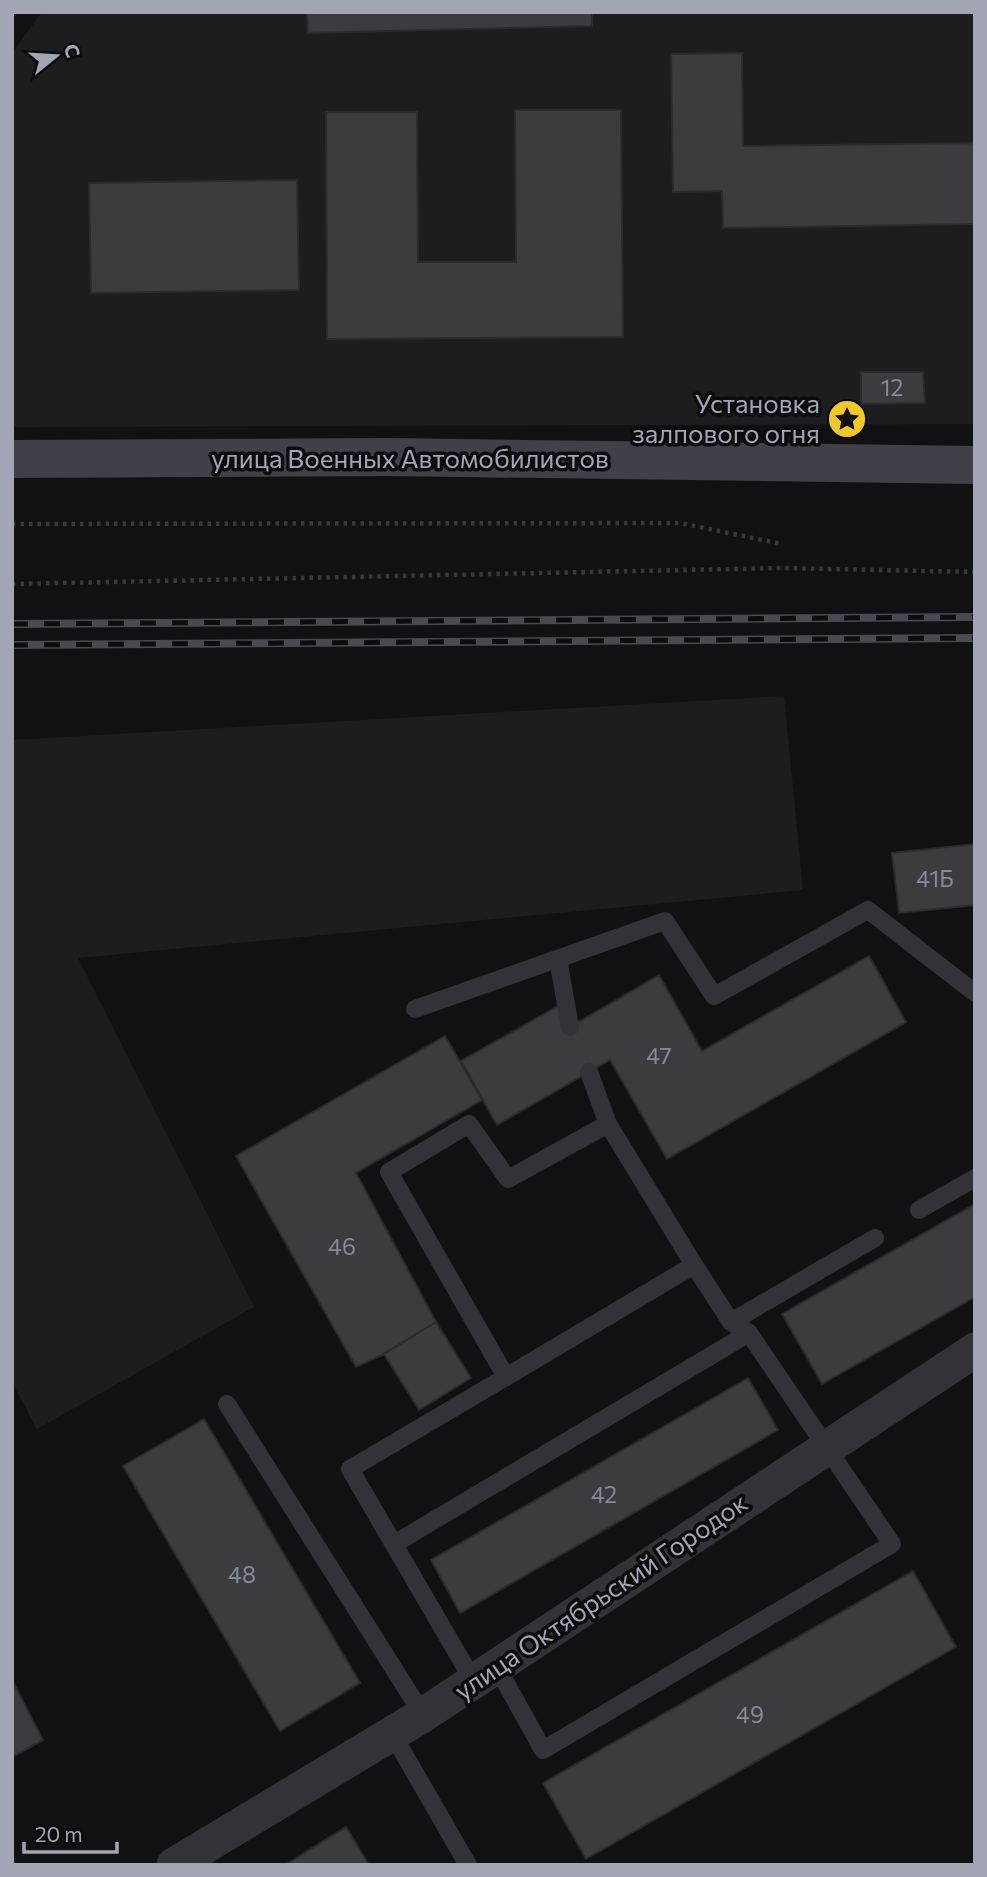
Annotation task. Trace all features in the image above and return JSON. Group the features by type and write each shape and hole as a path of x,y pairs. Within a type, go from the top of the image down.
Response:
{"street":[{"name":"улица Военных Автомобилистов","path":"12,459 389,457 975,465"},
{"name":"улица Октябрьский Городок","path":"174,1865 393,1735 975,1350"}],"lane":[{"path":"415,1009 665,921 714,996 868,910 975,993"},
{"path":"558,959 570,1027"},
{"path":"589,1072 608,1124 730,1322 749,1333 892,1544 543,1750 485,1675 394,1544 350,1469 694,1265"},
{"path":"506,1377 389,1172 469,1124 508,1180 608,1124"},
{"path":"919,1210 975,1178"},
{"path":"730,1322 875,1238"},
{"path":"394,1544 749,1333"},
{"path":"227,1404 423,1715"},
{"path":"393,1735 468,1865"}],"path":[{"path":"12,523 680,523 782,544"},
{"path":"12,584 781,568 975,572"}],"shaded area":[{"path":"42,12 975,12 975,424 12,427 12,53"},
{"path":"784,696 803,890 78,958 254,1307 37,1429 12,1382 12,740"}],"building":[{"path":"307,12 592,12 592,26 308,33"},
{"path":"742,53 743,146 975,143 975,224 723,228 722,191 673,192 671,54"},
{"path":"515,110 621,110 623,337 327,339 326,112 417,112 418,262 516,262"},
{"path":"297,180 299,290 91,293 89,183"},
{"path":"861,372 923,372 925,403 861,404"},
{"path":"975,844 975,905 899,913 892,853"},
{"path":"869,956 906,1022 667,1159 610,1060 497,1125 461,1061 558,1006 570,1027 659,975 702,1051"},
{"path":"445,1036 482,1100 356,1173 436,1322 384,1354 356,1367 236,1156"},
{"path":"975,1204 975,1297 822,1384 782,1314"},
{"path":"436,1322 471,1378 419,1410 384,1354"},
{"path":"748,1378 778,1430 460,1613 431,1560"},
{"path":"204,1419 360,1683 280,1731 123,1466"},
{"path":"913,1571 956,1647 586,1859 543,1783"},
{"path":"12,1680 43,1740 12,1757"},
{"path":"346,1827 369,1865 285,1865"}],"railway":[{"path":"12,624 975,617"},
{"path":"12,645 975,638"}],"place":[{"name":"Установка залпового огня","path":"847,419"}]}
